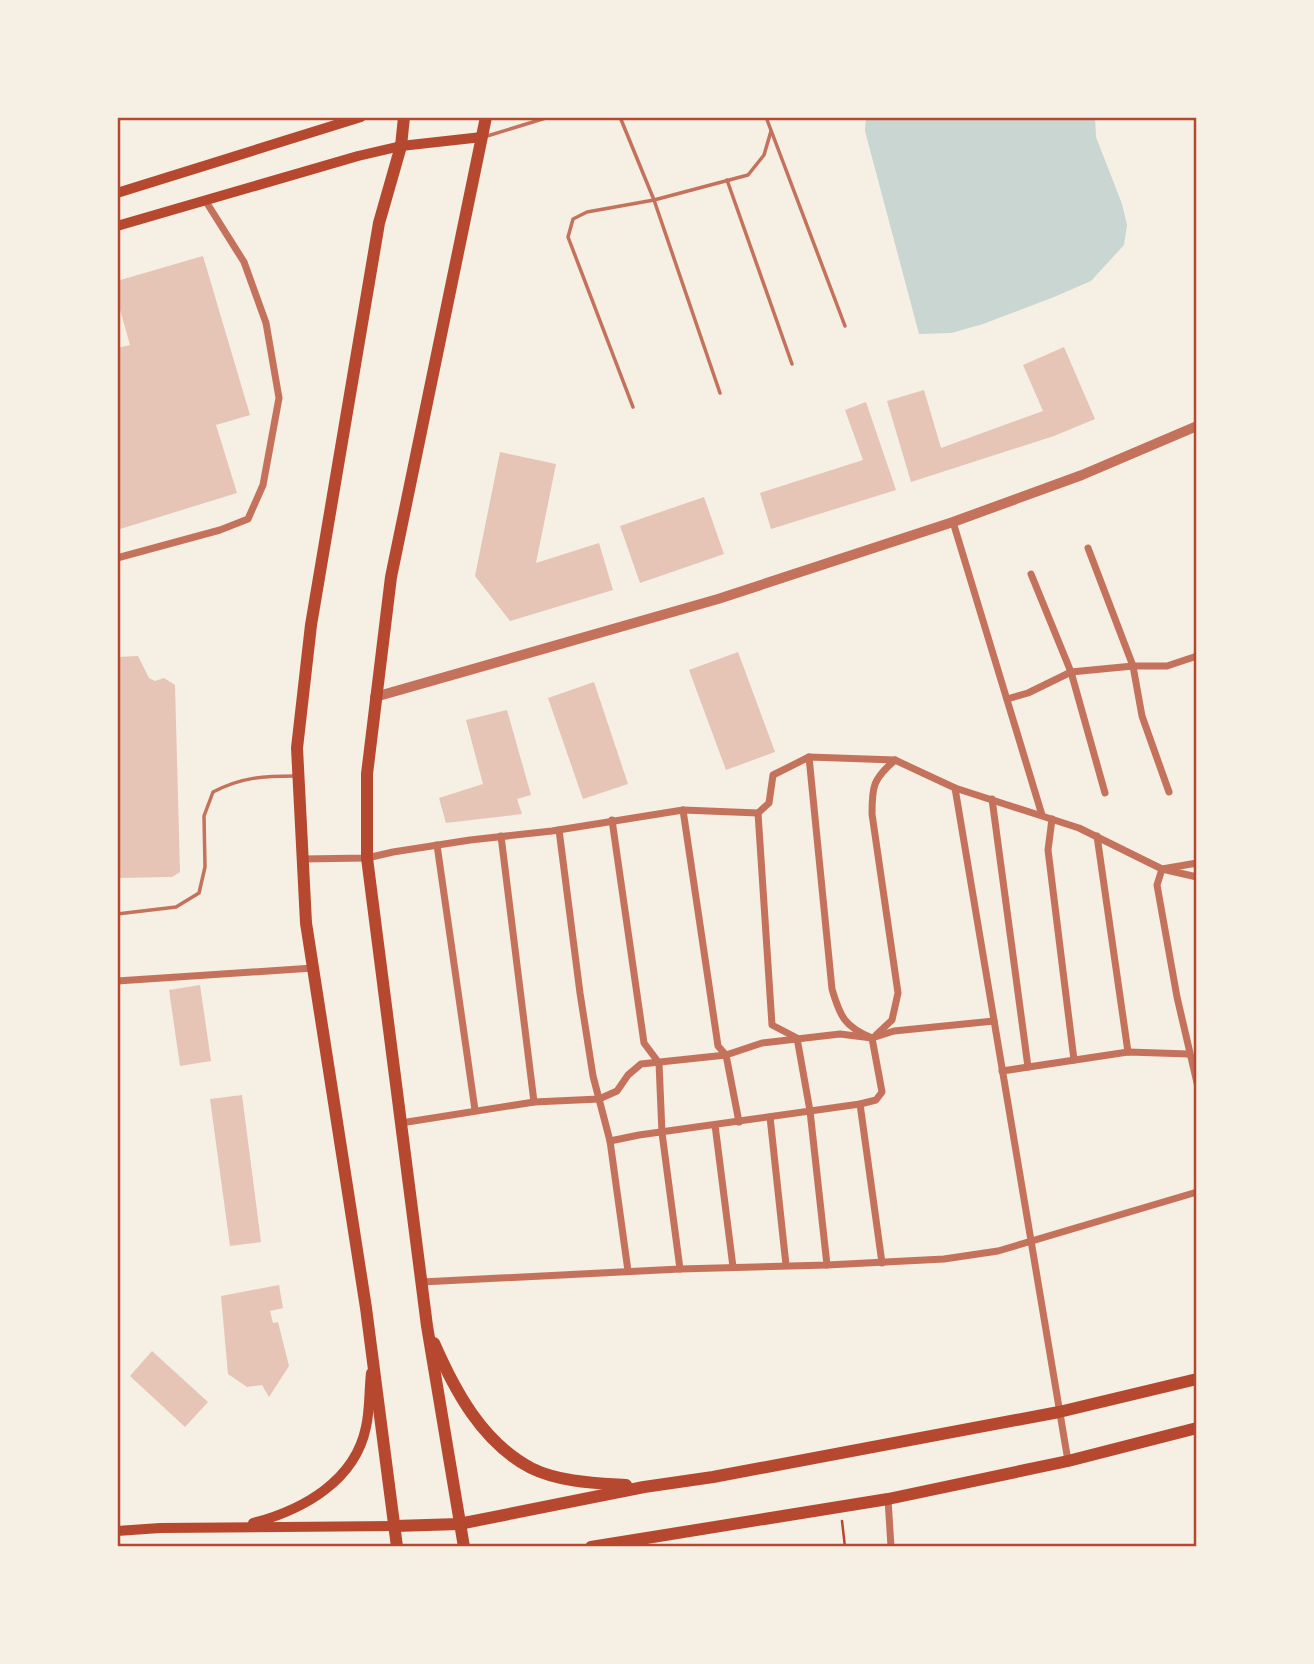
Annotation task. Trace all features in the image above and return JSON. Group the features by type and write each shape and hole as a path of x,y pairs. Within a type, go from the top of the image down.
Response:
{"main road":[{"path":"117,193 360,117"},
{"path":"397,1547 366,1308 306,923 297,748 311,625 379,223 401,146 404,117"},
{"path":"464,1547 427,1326 367,858 367,774 391,576 486,117"},
{"path":"117,226 401,146 482,137"},
{"path":"427,1326 445,1368 470,1411 506,1452 532,1469 555,1476 590,1483 643,1487"},
{"path":"235,1528 270,1519 296,1507 340,1478 355,1459 366,1427 372,1363"},
{"path":"117,1531 160,1528 459,1524 643,1487 713,1477 1059,1412 1197,1379"},
{"path":"591,1547 888,1499 1068,1461 1197,1428"},
{"path":"117,1523 160,1528"},
{"path":"654,1547 677,1534"}],"street":[{"path":"117,558 220,530 248,519 263,485 279,397 266,323 244,262 205,200"},
{"path":"375,697 718,599 953,522 1082,475 1197,426"},
{"path":"953,522 1042,815"},
{"path":"1088,548 1133,666 1142,716 1169,792"},
{"path":"1031,574 1071,672 1105,793"},
{"path":"1007,699 1028,693 1071,672 1133,666 1167,666 1197,656"},
{"path":"302,859 367,858 437,845 559,830 682,810 758,813 769,803 774,775 809,757 895,760 955,788 1042,815 1097,836 1162,869 1197,877"},
{"path":"809,757 832,989 837,1007 848,1026 872,1038"},
{"path":"872,1038 892,1020 898,993 872,814 872,787 880,773 895,760"},
{"path":"955,788 1068,1461"},
{"path":"992,799 1028,1067"},
{"path":"682,810 718,1046 726,1055 738,1122"},
{"path":"758,813 772,1025 797,1038"},
{"path":"1052,819 1048,850 1074,1060"},
{"path":"612,820 644,1043 659,1063 662,1133 680,1269"},
{"path":"559,830 580,993 599,1099 610,1141 628,1271"},
{"path":"501,836 534,1102"},
{"path":"1097,836 1128,1052"},
{"path":"437,845 475,1110"},
{"path":"1162,869 1197,863"},
{"path":"1162,869 1157,885 1197,1083"},
{"path":"117,981 313,968"},
{"path":"401,1123 534,1102 599,1099 617,1091 628,1075 641,1065 726,1055 762,1043 840,1034 872,1038 894,1031 994,1021"},
{"path":"797,1038 810,1111 827,1265"},
{"path":"610,1141 876,1100 882,1092 872,1038"},
{"path":"1002,1071 1128,1052 1189,1054"},
{"path":"860,1104 882,1263"},
{"path":"770,1117 786,1265"},
{"path":"715,1125 733,1268"},
{"path":"422,1282 944,1259 998,1251 1197,1192"},
{"path":"888,1499 891,1547"}],"lane":[{"path":"482,137 549,117"},
{"path":"620,117 654,200 720,393"},
{"path":"766,117 845,326"},
{"path":"633,408 568,237 573,219 587,212 654,200 748,175 764,155 771,131"},
{"path":"727,180 792,364"},
{"path":"117,914 176,907 199,893 205,867 204,816 213,792 235,781 265,776 298,776"}],"path":[{"path":"841,1507 845,1547"}],"shaded area":[{"path":"866,117 1095,117 1096,137 1122,204 1127,225 1124,245 1091,281 983,324 951,333 919,334 865,131"}],"building":[{"path":"203,256 250,415 216,425 237,493 117,530 117,348 130,345 117,299 117,281"},
{"path":"1064,347 1095,419 1054,436 911,482 887,401 924,390 941,448 1043,411 1023,365"},
{"path":"866,402 896,490 771,529 760,493 863,460 845,410"},
{"path":"500,452 556,464 536,563 599,543 613,590 510,621 475,576"},
{"path":"704,497 724,554 640,583 620,526"},
{"path":"738,652 775,752 726,770 689,670"},
{"path":"138,656 149,678 155,681 164,678 175,685 180,872 172,877 117,878 117,657"},
{"path":"594,682 628,784 583,799 548,698"},
{"path":"507,710 531,795 517,799 522,814 446,823 439,798 483,784 466,720"},
{"path":"200,985 211,1061 180,1066 169,990"},
{"path":"242,1095 261,1242 230,1246 210,1099"},
{"path":"279,1285 283,1308 270,1311 273,1323 278,1322 289,1366 269,1397 262,1385 247,1387 228,1374 221,1296"},
{"path":"152,1351 208,1402 185,1427 130,1376"}]}
